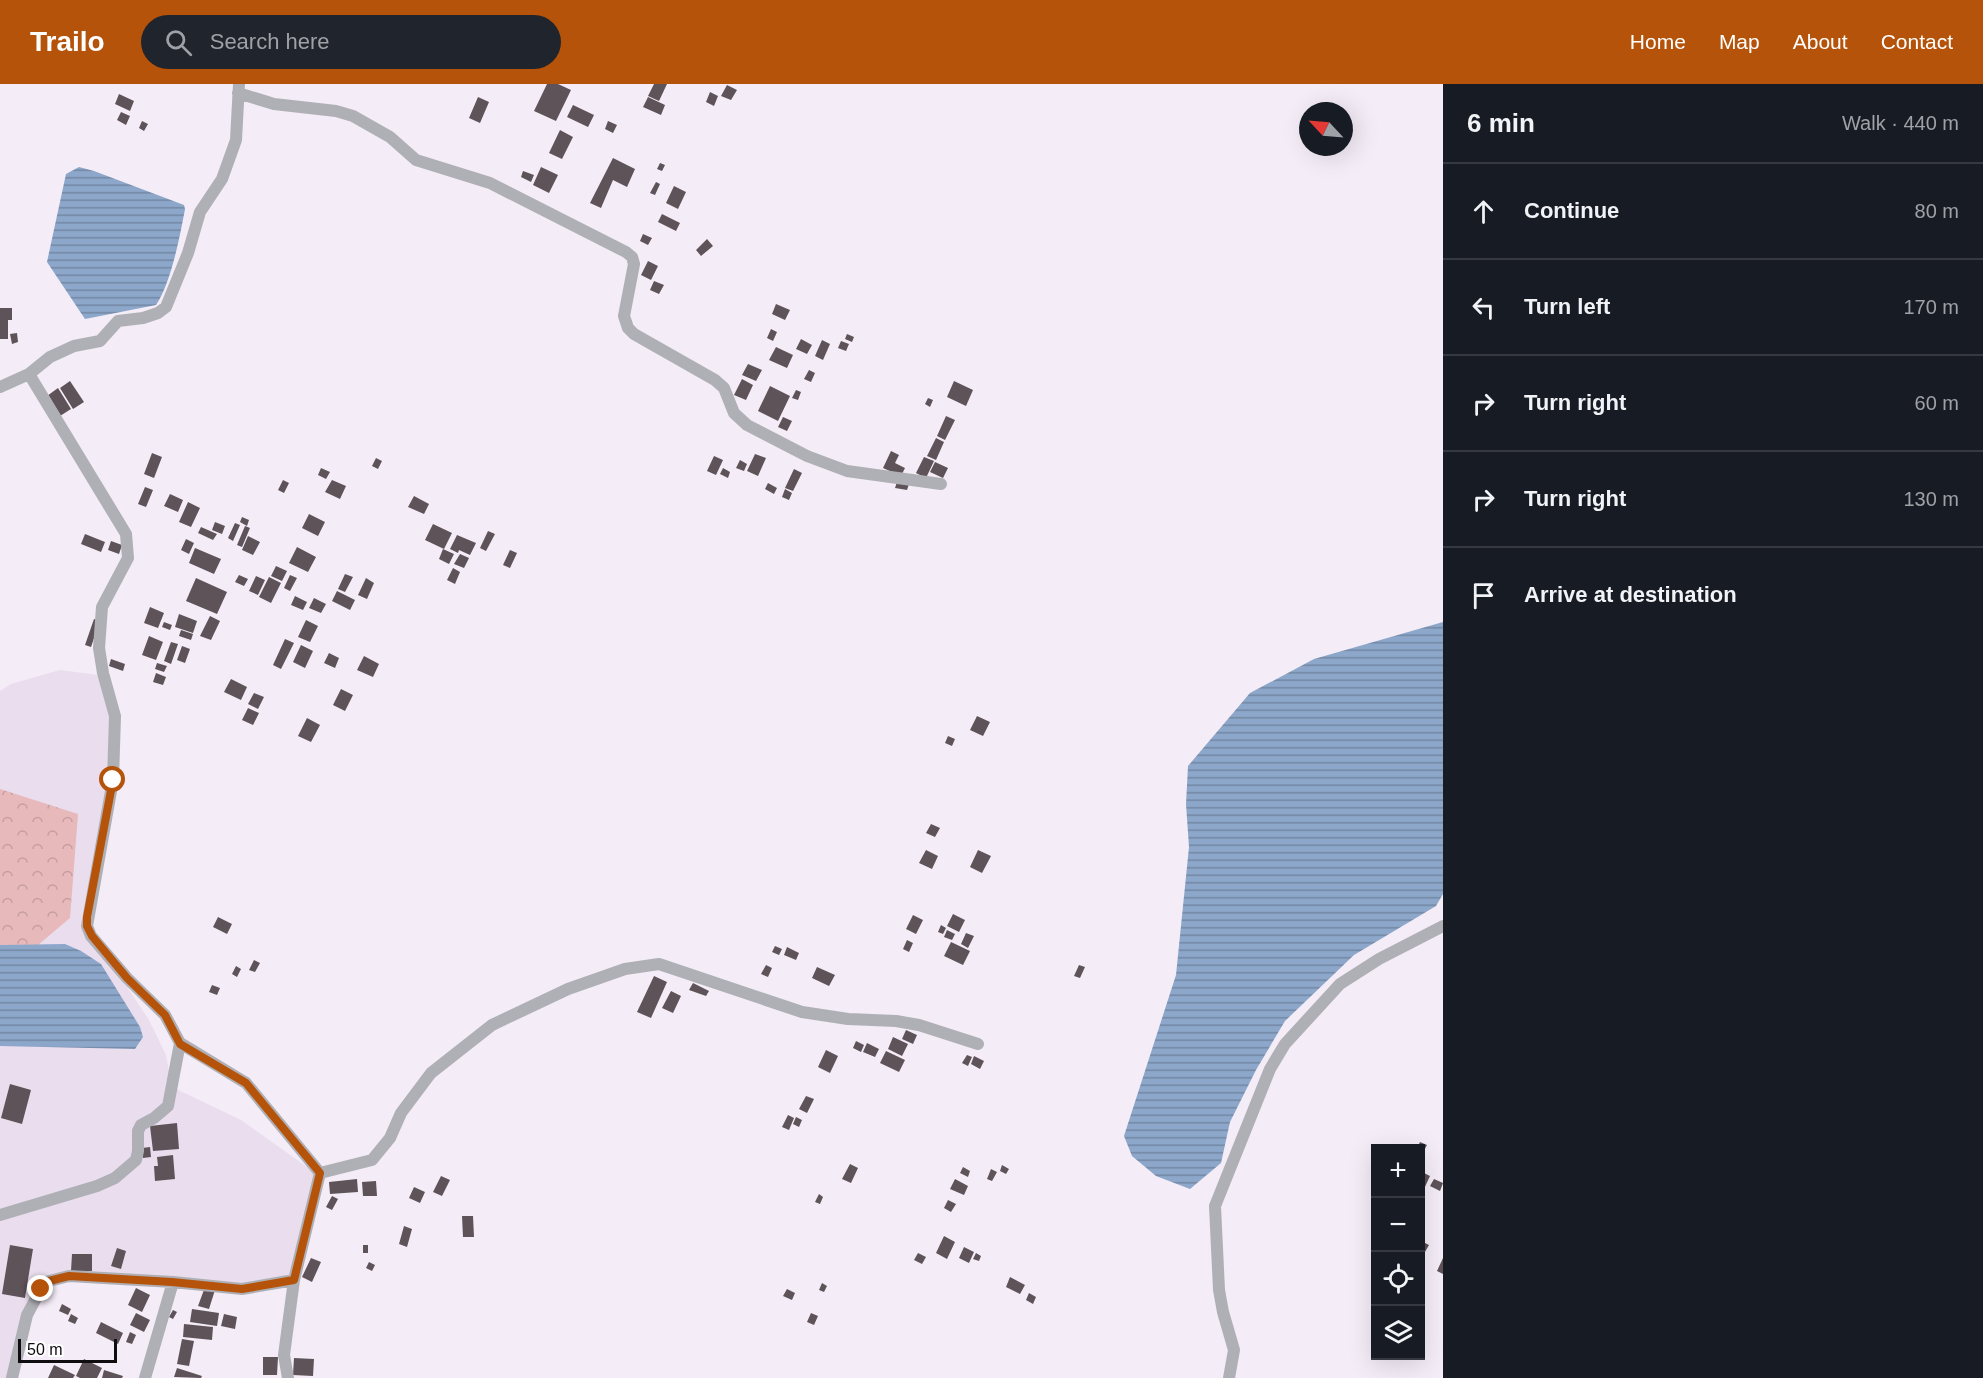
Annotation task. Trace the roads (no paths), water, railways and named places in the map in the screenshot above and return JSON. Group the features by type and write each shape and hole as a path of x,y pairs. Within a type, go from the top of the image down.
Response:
{"street":[{"path":"0,387 29,374 50,357 75,346 100,341 118,321 143,318 158,313 166,307 188,253 200,212 222,179 236,140 238,86 274,104 336,111 353,116 390,137 416,160 490,183 626,252 632,257 634,264 624,316 628,328 634,334 715,380 724,388 734,413 747,425 807,456 847,471 941,484"},
{"path":"29,374 126,534 128,558 102,607 99,648 103,673 115,716 113,780 87,926 92,936 127,978 165,1015 180,1044 246,1083 320,1173"},
{"path":"1229,1378 1234,1350 1223,1312 1220,1290 1215,1206 1270,1069 1286,1044 1340,984 1379,959 1443,926"},
{"path":"320,1173 372,1160 390,1138 401,1113 431,1073 492,1025 568,989 625,969 659,964 802,1012 848,1019 896,1021 919,1025 978,1044"},
{"path":"0,1215 108,1182 133,1163 137,1156 138,1131 141,1125 168,1106 180,1044"},
{"path":"288,1378 284,1355 294,1280 320,1173"},
{"path":"12,1378 27,1315 41,1289 49,1281 69,1276 242,1289 294,1280"},
{"path":"145,1378 172,1282"}],"water":[{"path":"79,167 184,205 174,259 166,285 156,305 85,319 47,262 66,174"},
{"path":"1443,622 1443,894 1436,906 1354,955 1285,1021 1256,1070 1230,1122 1221,1163 1190,1189 1156,1176 1132,1156 1124,1136 1176,975 1189,847 1186,804 1188,766 1250,693 1314,659"},
{"path":"65,944 101,964 140,1027 143,1037 135,1049 0,1046 0,945"}]}
